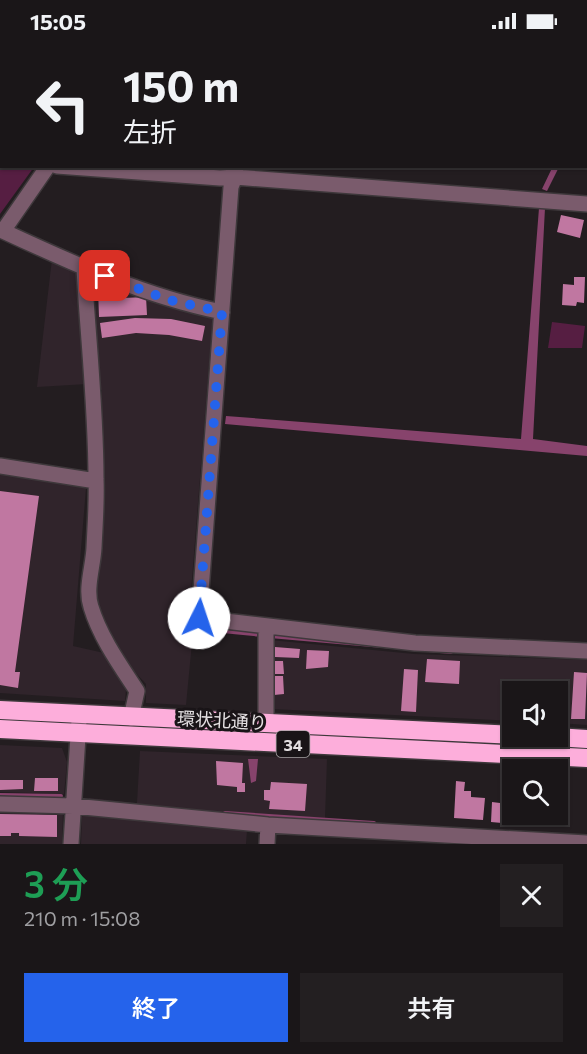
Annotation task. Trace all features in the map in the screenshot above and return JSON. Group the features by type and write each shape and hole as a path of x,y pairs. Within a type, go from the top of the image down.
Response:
{"highway":[{"name":"環状北通り","path":"0,710 502,735"},
{"name":"環状北通り","path":"0,729 78,735 587,758"},
{"path":"568,738 587,739"}],"street":[{"path":"47,168 1,231 84,268 169,300 216,311"},
{"path":"84,168 220,178 235,172 587,204"},
{"path":"235,172 231,187 216,311 199,618 266,633 587,651"},
{"path":"84,268 88,344 94,379 96,481 94,549 88,594 91,608 115,658 137,691 131,718"},
{"path":"0,466 96,481"},
{"path":"266,633 266,724"},
{"path":"71,844 80,715"},
{"path":"0,804 73,806 262,824 549,843 587,843"},
{"path":"262,824 267,844"}],"shaded area":[{"path":"0,168 33,168 0,214"},
{"path":"552,168 558,168 547,191 542,189"},
{"path":"539,208 545,208 533,439 587,446 587,456 225,424 226,416 521,439"},
{"path":"52,259 213,313 188,630 193,632 186,705 146,703 146,684 122,658 94,597 101,494 102,390 87,384 37,387"},
{"path":"552,322 585,326 582,348 548,348"},
{"path":"0,474 86,488 73,646 104,653 126,689 125,701 0,693"},
{"path":"270,640 414,654 587,660 587,725 568,724 568,681 502,681 502,720 272,709"},
{"path":"0,745 62,748 67,762 64,794 0,792"},
{"path":"140,751 327,759 325,818 260,814 247,830 246,844 81,844 82,817 89,798 137,803"},
{"path":"248,759 258,759 256,781 251,783"},
{"path":"0,808 63,811 62,844 0,844"}],"building":[{"path":"561,215 584,220 580,238 557,232"},
{"path":"574,277 585,277 584,303 577,302 576,306 562,305 563,284 574,285"},
{"path":"123,288 123,298 146,297 147,315 99,317 98,289"},
{"path":"135,318 171,319 205,326 202,341 169,335 136,333 102,338 100,323"},
{"path":"0,491 39,496 15,672 20,672 18,688 0,685"},
{"path":"275,647 300,649 299,658 275,657"},
{"path":"307,650 329,651 328,667 306,669"},
{"path":"427,659 460,661 459,684 425,682"},
{"path":"273,661 283,661 284,674 274,674"},
{"path":"404,669 418,670 416,712 401,711"},
{"path":"574,672 587,673 585,719 571,719"},
{"path":"274,676 283,676 284,694 274,695"},
{"path":"216,761 243,763 242,783 245,783 245,792 237,792 237,787 217,785"},
{"path":"35,778 58,778 58,791 34,791"},
{"path":"0,780 23,780 23,789 0,790"},
{"path":"456,781 465,782 464,791 471,791 471,797 485,798 483,820 454,818"},
{"path":"271,782 307,784 305,811 269,809 270,801 264,800 264,790 270,790"},
{"path":"500,796 502,796 502,823 491,822 492,802 500,803"},
{"path":"0,814 57,815 57,837 19,836 19,833 0,836"}],"waterway":[{"path":"192,615 191,628 263,635"},
{"path":"270,636 451,652"},
{"path":"0,795 61,796"},
{"path":"225,813 374,823"}],"route":[{"path":"105,276 169,300 222,312 199,618"}]}
